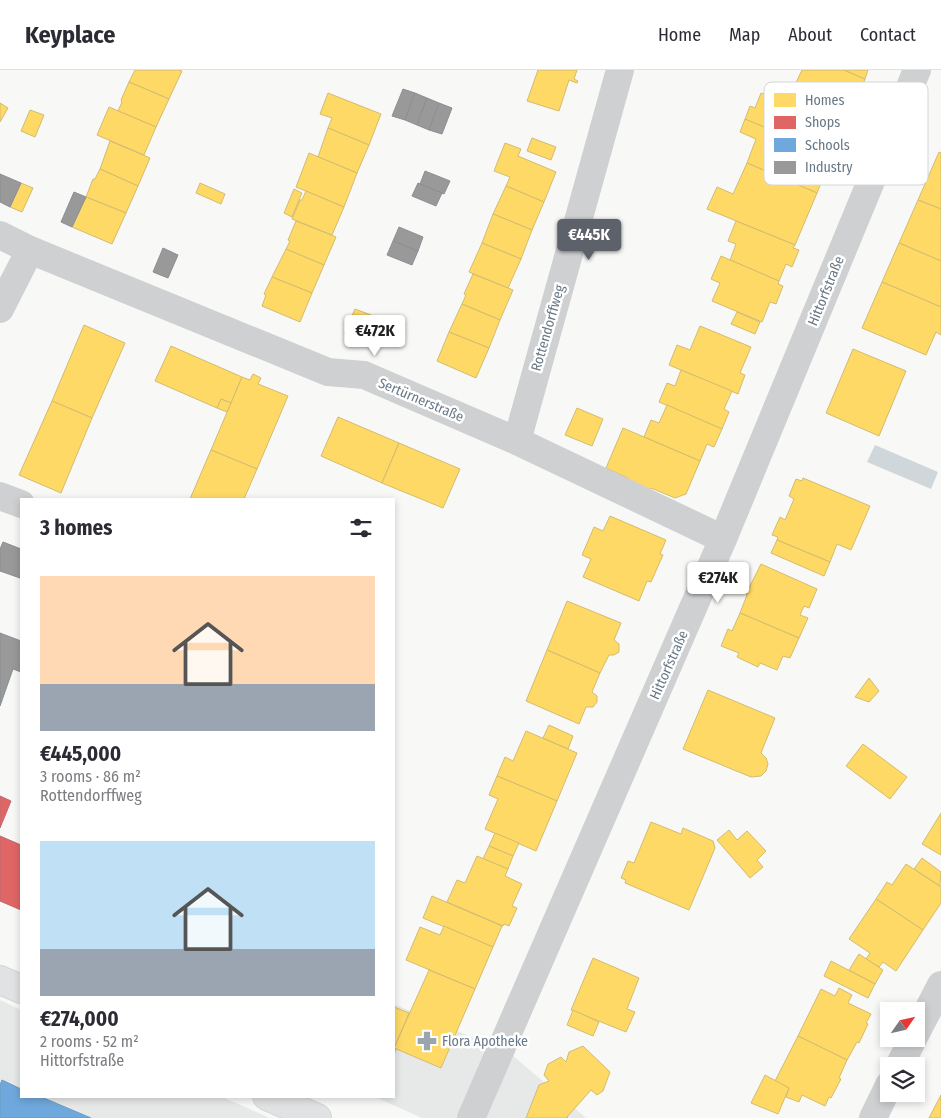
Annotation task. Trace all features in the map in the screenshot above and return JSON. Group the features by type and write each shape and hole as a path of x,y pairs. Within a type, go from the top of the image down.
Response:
{"street":[{"name":"Rottendorffweg","path":"517,441 620,70"},
{"name":"Hittorfstraße","path":"912,82 917,70"},
{"name":"Hittorfstraße","path":"471,1118 723,539 869,185"},
{"name":"Sertürnerstraße","path":"0,235 30,250 328,372 364,375 517,441 723,539"},
{"path":"0,309 30,250"},
{"path":"0,496 20,504"},
{"path":"0,980 20,989"},
{"path":"925,1015 941,985"},
{"path":"271,1098 316,1118"},
{"path":"873,1118 881,1102"}],"shaded area":[{"path":"875,445 938,472 931,489 867,462"},
{"path":"0,1000 20,1010 20,1098 225,1098 270,1118 0,1118"},
{"path":"395,1004 511,1054 586,1118 422,1118 377,1098 395,1098"}],"building: Homes":[{"path":"135,70 182,71 169,99 129,82"},
{"path":"538,70 577,70 574,79 578,81 577,83 569,80 559,111 527,101"},
{"path":"802,70 844,70 865,79 864,82 796,82"},
{"path":"844,70 868,70 865,79"},
{"path":"129,82 169,99 156,127 118,111"},
{"path":"328,93 381,114 369,145 328,128 332,118 320,114"},
{"path":"761,93 764,94 764,127 745,119 750,106 755,108"},
{"path":"0,103 8,108 0,122"},
{"path":"109,107 156,127 144,155 97,135"},
{"path":"30,110 44,115 35,137 21,131"},
{"path":"745,119 764,127 764,170 747,163 756,139 740,132"},
{"path":"328,128 369,145 357,173 318,157"},
{"path":"532,138 556,147 551,160 527,151"},
{"path":"110,141 150,158 138,186 100,169"},
{"path":"505,143 521,149 518,156 556,172 544,202 506,186 510,177 494,171"},
{"path":"939,152 941,153 941,209 918,200 925,185 928,185 928,177"},
{"path":"309,153 357,173 344,207 296,187"},
{"path":"747,163 764,170 764,185 798,185 817,193 795,245 707,209 717,187 733,194"},
{"path":"100,169 138,186 126,213 86,197 93,179 95,179"},
{"path":"21,183 33,188 22,212 10,207"},
{"path":"200,183 225,194 221,204 196,193"},
{"path":"798,185 820,185 817,193"},
{"path":"506,186 544,202 532,230 493,214"},
{"path":"294,189 302,193 292,217 284,213"},
{"path":"306,191 344,207 332,235 292,219"},
{"path":"86,197 126,213 112,244 72,227"},
{"path":"918,200 941,209 941,261 899,243"},
{"path":"493,214 532,230 521,259 482,243"},
{"path":"296,221 336,237 324,265 286,249"},
{"path":"736,221 795,245 793,248 799,250 792,267 786,264 779,281 730,260 736,244 728,241"},
{"path":"482,243 521,259 508,288 469,272"},
{"path":"899,243 941,261 941,307 882,282"},
{"path":"286,249 324,265 312,293 272,277"},
{"path":"721,256 779,281 778,284 783,286 776,304 770,302 762,322 712,301 720,283 711,279"},
{"path":"473,274 513,290 500,320 462,304 466,295 464,294"},
{"path":"272,277 312,293 300,322 262,306 266,295 264,294"},
{"path":"882,282 941,307 941,335 936,332 926,355 862,328"},
{"path":"462,304 500,320 489,348 449,332"},
{"path":"355,309 371,315 360,341 344,334"},
{"path":"737,312 760,322 755,334 731,324"},
{"path":"84,325 125,343 92,418 52,401"},
{"path":"700,326 751,347 740,373 745,375 738,394 669,365 677,345 690,350"},
{"path":"449,332 489,348 476,378 437,361"},
{"path":"171,346 242,377 231,403 221,399 217,408 155,381"},
{"path":"853,349 906,371 879,436 826,413"},
{"path":"681,370 732,391 724,409 729,412 722,429 659,402 667,383 675,386"},
{"path":"253,374 261,378 258,384 288,396 257,469 211,450 242,377 250,380"},
{"path":"221,399 231,403 227,412 217,408"},
{"path":"52,401 92,418 61,493 19,475"},
{"path":"667,405 722,429 714,447 707,444 700,461 644,437 651,420 659,423"},
{"path":"577,408 603,419 592,446 565,435"},
{"path":"338,417 399,443 382,483 321,456"},
{"path":"623,428 700,461 686,494 675,498 651,488 649,493 626,483 628,478 606,468"},
{"path":"399,443 460,469 443,508 382,483"},
{"path":"211,450 257,469 244,498 190,498"},
{"path":"803,478 870,506 851,550 837,544 830,562 777,540 778,537 772,535 780,517 785,520 794,499 789,496 796,479 802,481"},
{"path":"610,516 666,540 660,554 663,555 651,582 647,581 639,601 583,577 591,559 582,555 594,527 603,531"},
{"path":"777,540 830,562 824,576 771,553"},
{"path":"761,564 817,589 809,608 804,606 800,615 808,618 799,638 740,613 746,594"},
{"path":"567,601 621,623 614,640 619,644 619,652 609,655 600,673 547,650"},
{"path":"740,613 799,638 790,658 783,656 777,670 760,663 758,667 737,657 739,653 721,646 728,629 732,631"},
{"path":"547,650 600,673 592,692 597,696 597,702 593,707 586,707 579,724 526,701"},
{"path":"869,678 879,691 869,702 855,697"},
{"path":"708,690 775,718 761,753 766,758 768,764 766,771 761,776 751,777 683,749"},
{"path":"549,725 573,736 568,749 543,738"},
{"path":"526,731 577,753 557,801 497,776 505,757 513,761"},
{"path":"863,744 907,777 890,799 846,766"},
{"path":"497,776 557,801 536,851 485,829 498,799 489,795"},
{"path":"941,813 941,855 922,844"},
{"path":"651,822 681,834 683,828 713,841 715,848 689,910 625,883 626,880 621,878 628,861 634,863"},
{"path":"729,830 737,840 747,831 766,851 757,860 763,867 750,878 717,840"},
{"path":"495,833 519,843 513,856 489,846"},
{"path":"489,846 513,856 508,869 483,859"},
{"path":"477,856 508,869 505,876 522,884 512,906 517,908 509,926 504,924 503,926 447,902 457,880 465,883"},
{"path":"922,858 941,872 940,886 914,869"},
{"path":"906,864 941,887 941,903 923,930 876,899 887,882 892,885"},
{"path":"432,896 502,926 493,947 423,918"},
{"path":"876,899 923,930 896,971 883,962 879,967 866,959 870,953 849,939"},
{"path":"444,926 493,947 475,989 406,960 420,927 440,935"},
{"path":"859,954 883,970 875,984 849,970"},
{"path":"593,958 639,978 627,1009 635,1012 626,1032 571,1010"},
{"path":"831,961 875,984 868,998 824,976"},
{"path":"429,970 475,989 441,1068 395,1048"},
{"path":"839,988 852,995 848,1003 871,1014 859,1043 857,1042 847,1060 798,1036 821,989 835,996"},
{"path":"395,1007 409,1013 395,1046"},
{"path":"573,1010 599,1022 593,1036 567,1025"},
{"path":"798,1036 847,1060 839,1078 841,1079 825,1106 802,1095 799,1102 786,1097 789,1088 775,1081"},
{"path":"583,1046 610,1072 603,1091 597,1095 591,1090 568,1118 526,1118 539,1085 549,1081 544,1075 548,1064 561,1057 566,1062 569,1052"},
{"path":"765,1075 789,1088 778,1114 751,1103"},
{"path":"941,1095 941,1118 929,1118"}],"building: Shops":[{"path":"0,796 11,801 0,828"},
{"path":"0,836 20,845 20,910 0,901"}],"building: Schools":[{"path":"2,1080 20,1089 20,1098 44,1098 91,1118 0,1118 0,1085"}],"building: Industry":[{"path":"403,89 415,93 405,120 392,116"},
{"path":"415,93 427,98 417,125 405,120"},
{"path":"427,98 439,103 429,130 417,125"},
{"path":"439,103 452,108 442,134 429,130"},
{"path":"425,171 450,181 444,194 420,184"},
{"path":"0,174 21,183 10,207 0,202"},
{"path":"418,183 442,193 436,206 412,196"},
{"path":"74,192 86,197 72,227 61,222"},
{"path":"399,227 423,237 418,251 393,241"},
{"path":"393,241 418,251 412,265 387,255"},
{"path":"163,248 178,255 168,278 153,272"},
{"path":"3,542 20,549 20,578 0,571 0,549"},
{"path":"0,633 20,641 20,672 13,669 0,706"}],"place":[{"name":"Flora Apotheke","path":"427,1041"}]}
